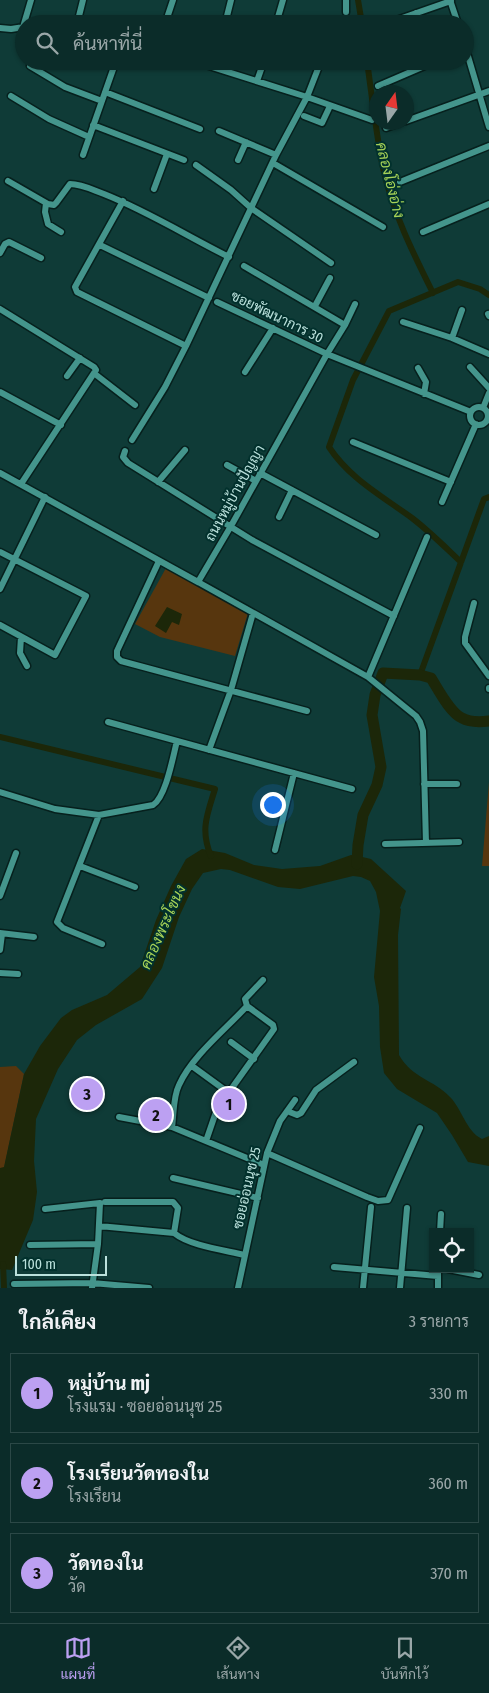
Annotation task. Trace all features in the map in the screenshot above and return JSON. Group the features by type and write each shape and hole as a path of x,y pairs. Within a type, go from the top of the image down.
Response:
{"street":[{"path":"27,15 31,0"},
{"path":"79,15 83,0"},
{"path":"168,15 173,0"},
{"path":"227,15 231,0"},
{"path":"279,15 283,0"},
{"path":"346,0 346,12"},
{"path":"410,15 451,1 455,15"},
{"path":"0,29 15,28"},
{"path":"37,70 66,87 102,101"},
{"path":"83,155 113,70"},
{"path":"225,70 369,119"},
{"path":"257,82 261,70"},
{"path":"132,440 166,387 317,70"},
{"path":"380,85 414,70"},
{"path":"472,70 489,127"},
{"path":"414,118 489,91"},
{"path":"105,92 200,129"},
{"path":"11,96 50,119 89,137"},
{"path":"304,116 322,123 330,106"},
{"path":"93,124 184,160"},
{"path":"219,131 276,155"},
{"path":"238,160 246,142"},
{"path":"400,182 489,146"},
{"path":"154,189 167,154"},
{"path":"273,163 383,227"},
{"path":"196,165 231,190 251,208 331,263"},
{"path":"8,181 46,203 54,205 70,184 76,184 123,201 228,257"},
{"path":"123,201 75,287 78,292 186,346"},
{"path":"46,203 48,224 61,232"},
{"path":"423,232 489,204"},
{"path":"0,253 5,244 9,242 41,258"},
{"name":"ซอยพัฒนาการ 30","path":"100,245 209,298"},
{"path":"244,266 345,325"},
{"path":"315,306 330,278"},
{"name":"ซอยพัฒนาการ 30","path":"217,302 327,354"},
{"name":"ถนนหมู่บ้านปัญญา","path":"198,582 345,325 355,304"},
{"path":"0,309 80,358 96,370 21,484"},
{"path":"452,338 462,310"},
{"path":"403,322 452,338 489,354"},
{"path":"245,372 273,328"},
{"path":"327,354 471,412"},
{"path":"67,376 80,358"},
{"path":"470,366 489,388"},
{"path":"418,368 426,382 424,394"},
{"path":"95,374 135,405"},
{"path":"0,392 61,425"},
{"path":"483,408 489,393"},
{"path":"476,424 470,418 471,412 475,408 483,408"},
{"path":"476,424 481,424 488,419 487,413 483,408"},
{"path":"442,502 476,424"},
{"path":"353,442 451,482"},
{"path":"158,482 185,450"},
{"path":"125,451 124,457 128,463 252,540 394,616"},
{"path":"227,465 256,481"},
{"path":"0,473 375,681 416,716 423,731 426,843"},
{"path":"260,473 376,535"},
{"path":"279,517 292,490"},
{"path":"0,589 45,497"},
{"path":"368,677 427,538"},
{"path":"0,552 86,596 55,655 0,624"},
{"path":"159,560 117,651 117,656 121,661 307,711"},
{"path":"474,604 465,643 489,676"},
{"path":"209,750 231,690 253,613"},
{"path":"21,637 20,653 27,666"},
{"path":"108,722 352,789"},
{"path":"0,792 55,809 99,815 153,805 158,801 163,790 177,741"},
{"path":"275,850 294,773"},
{"path":"424,784 457,784"},
{"path":"99,815 57,923 63,928 102,944"},
{"path":"385,844 459,842"},
{"path":"0,896 16,853"},
{"path":"80,866 135,887"},
{"path":"0,950 1,934 34,937"},
{"path":"0,973 18,974"},
{"path":"206,1141 214,1115 275,1028 247,1006 245,999 263,980"},
{"path":"172,1127 176,1093 179,1085 204,1051 247,1006"},
{"path":"231,1042 254,1059"},
{"path":"287,1111 298,1115 301,1113 316,1090 354,1062"},
{"path":"192,1066 229,1094"},
{"name":"ซอยอ่อนนุช 25","path":"238,1288 267,1153 280,1121 295,1100"},
{"path":"119,1117 172,1127 264,1165"},
{"path":"267,1153 367,1197 384,1201 388,1200 420,1128"},
{"path":"173,1178 258,1198"},
{"path":"105,1202 173,1202 178,1208 174,1233"},
{"path":"45,1209 100,1204 98,1244 92,1286"},
{"path":"363,1288 371,1207"},
{"path":"400,1288 407,1208"},
{"path":"440,1228 441,1214"},
{"path":"99,1226 174,1233 179,1237 202,1245 245,1254"},
{"path":"30,1245 98,1244"},
{"path":"334,1267 429,1273"},
{"path":"438,1273 438,1288"},
{"path":"469,1273 479,1275"},
{"path":"14,1284 149,1288"}],"shaded area":[{"path":"166,568 248,613 235,656 160,637 135,624"},
{"path":"489,782 489,866 482,866"},
{"path":"16,1066 24,1074 4,1168 0,1168 0,1067"}],"water":[{"path":"167,607 182,614 179,625 172,622 166,633 155,626"},
{"name":"คลองพระโขนง","path":"202,849 225,853 254,865 282,869 320,866 351,855 358,856 371,859 406,891 400,908 398,935 399,1055 410,1069 437,1086 450,1097 472,1131 482,1139 489,1136 489,1166 468,1162 437,1113 397,1089 384,1073 380,1047 379,1006 374,977 380,911 376,892 370,881 353,876 300,889 278,887 230,870 221,869 203,873 192,889 179,917 162,968 142,999 96,1025 77,1040 58,1069 36,1119 34,1161 37,1192 33,1220 12,1270 0,1269 0,1168 4,1167 24,1074 40,1046 61,1018 72,1010 107,995 140,967 156,920 171,886 186,859"}],"waterway":[{"name":"คลองโอ่งอ่าง","path":"358,0 360,15"},
{"name":"คลองโอ่งอ่าง","path":"368,70 378,142 387,185 404,232 433,293"},
{"path":"461,562 412,518 356,477 329,447 353,380 389,311 458,282 480,289 489,295"},
{"path":"420,675 484,499 489,497"},
{"path":"357,864 363,815 377,785 381,767 372,715 375,695 383,673 420,675 431,678 453,711 458,715 472,721 489,721"},
{"path":"0,737 215,789 207,815 205,830 211,856"},
{"path":"3,1264 4,1288"}],"place":[{"name":"วัดทองใน","path":"87,1094"},
{"name":"หมู่บ้าน mj","path":"229,1104"},
{"name":"โรงเรียนวัดทองใน","path":"156,1115"}]}
